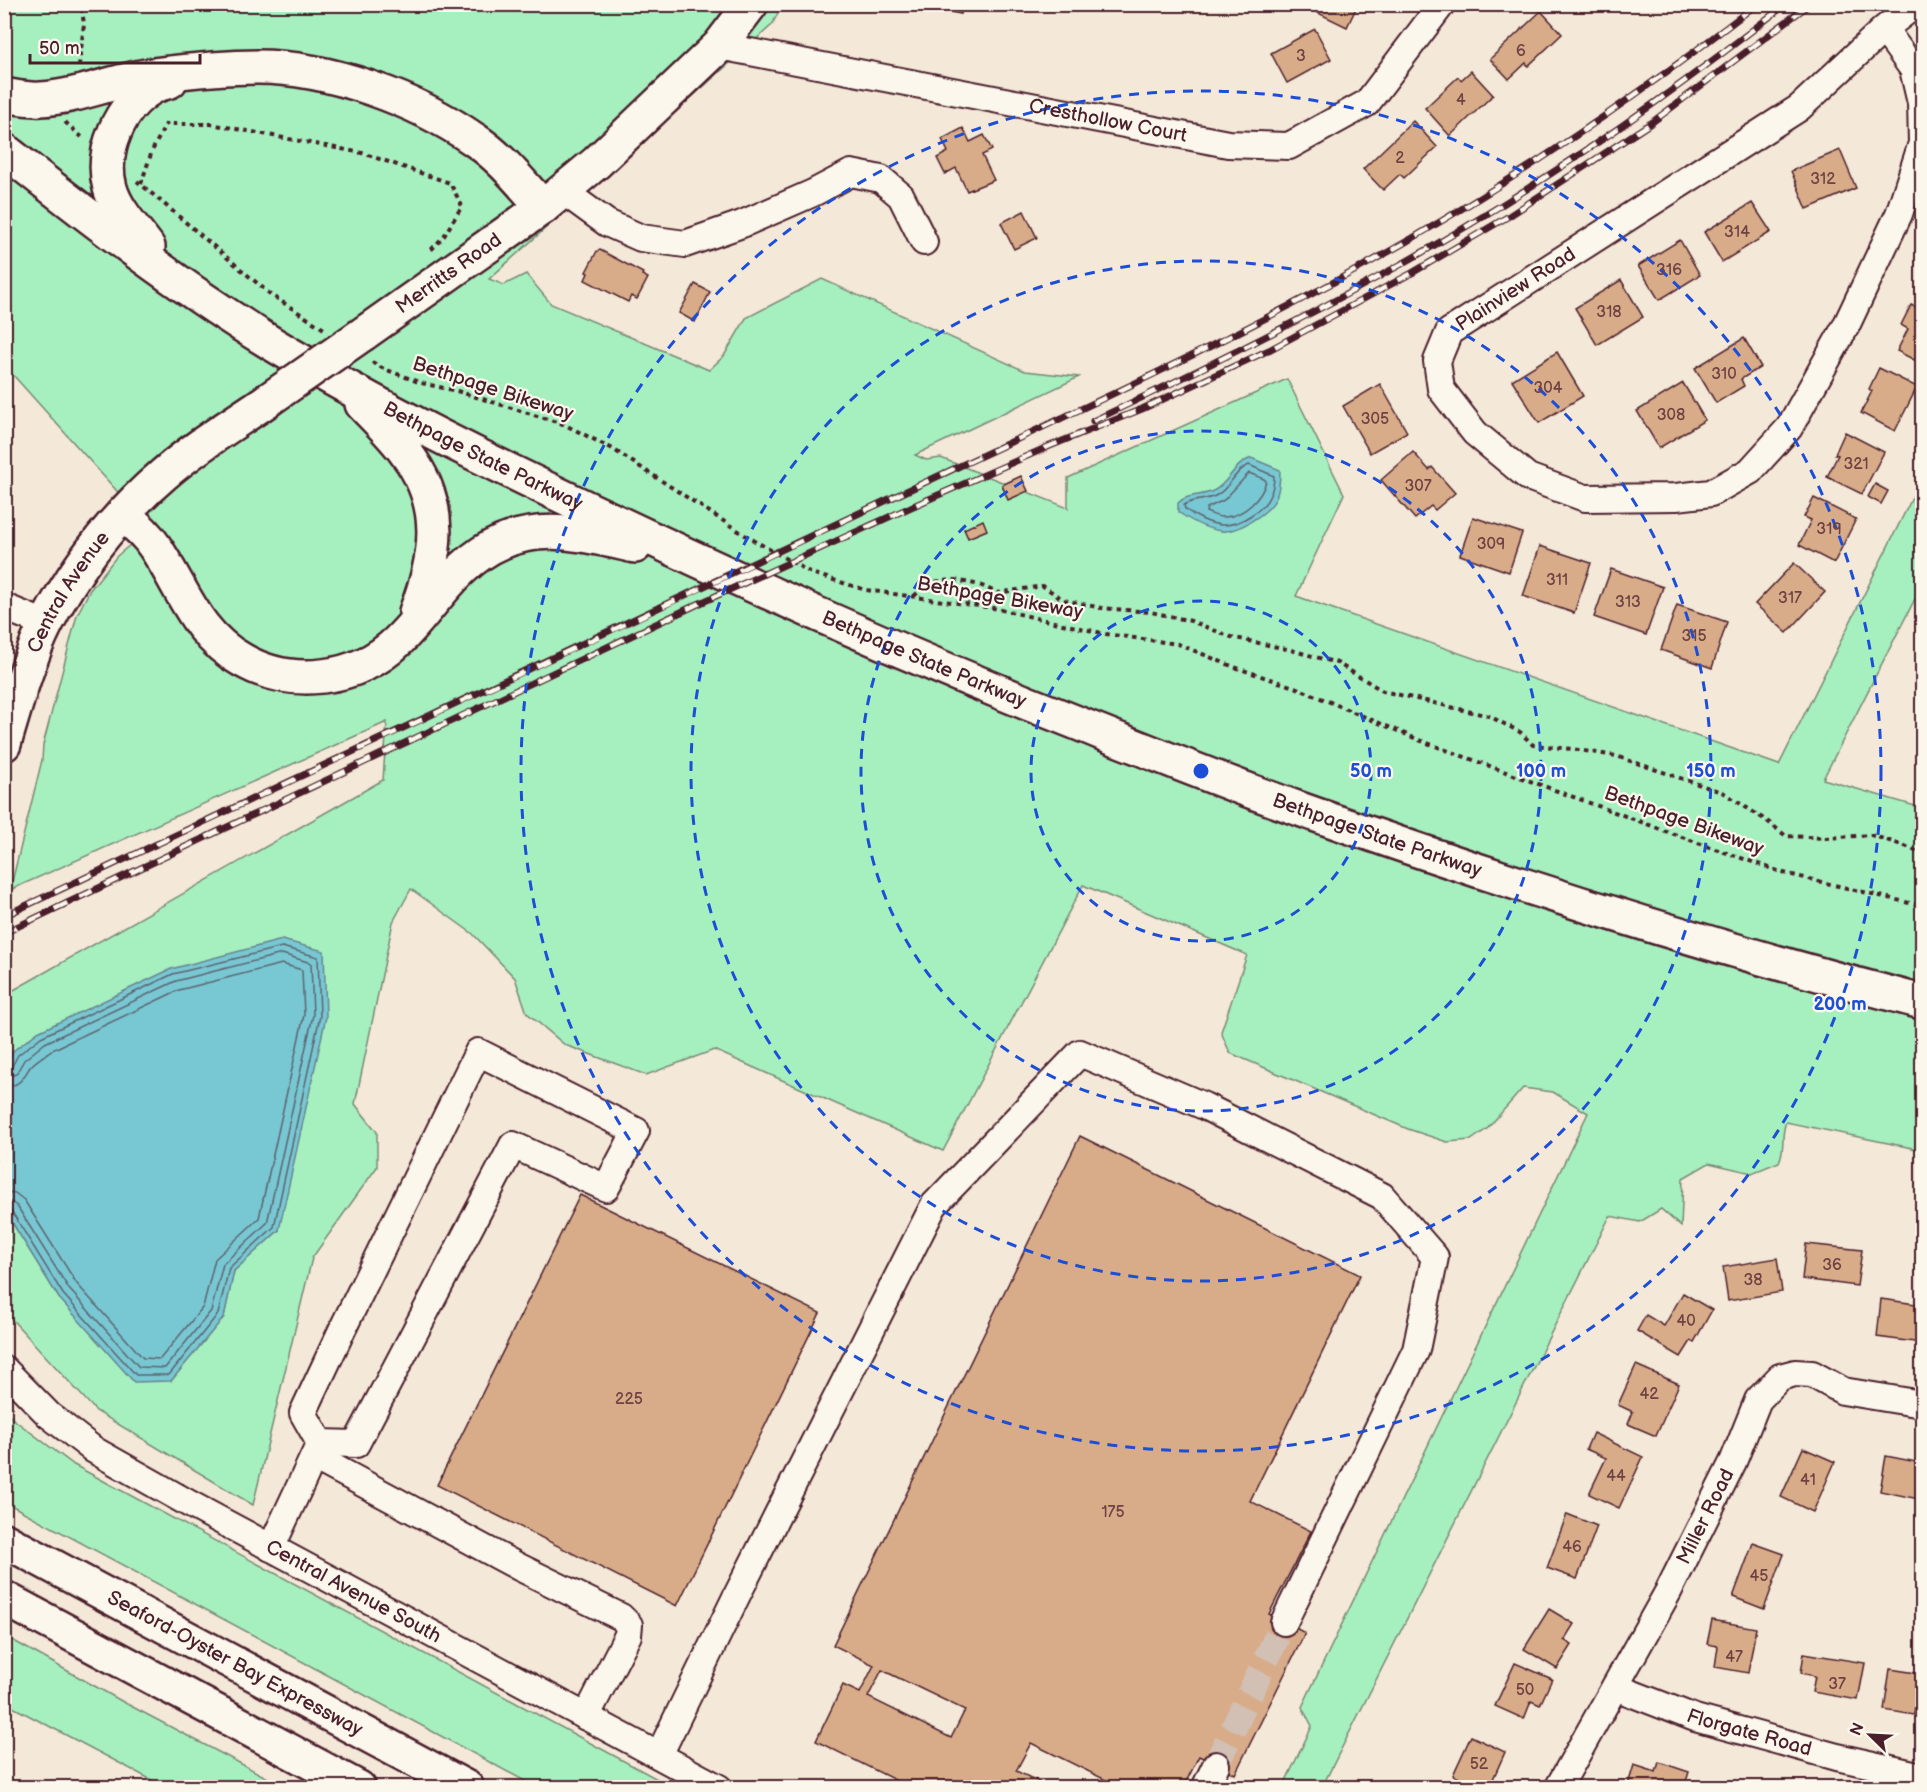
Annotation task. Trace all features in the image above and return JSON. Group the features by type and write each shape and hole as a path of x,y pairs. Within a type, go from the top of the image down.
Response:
{"main road":[{"name":"Merritts Road","path":"123,515 164,473 268,400 363,345 553,199 596,163 719,46 751,4"},
{"path":"4,95 39,99 78,93 150,75 194,71 258,67 317,73 378,92 433,114 477,141 509,170 553,199"},
{"path":"167,273 116,201 110,188 107,157 117,125 139,97 153,87 194,71"},
{"name":"Bethpage State Parkway","path":"4,150 167,273 267,340 347,387 467,451 768,594 957,675 1291,806 1581,904 1706,942 1923,1002"},
{"path":"347,387 406,452 426,489 432,509 435,529 434,550 427,585 410,627"},
{"path":"123,515 146,534 155,546 206,633 224,649 262,670 303,677 323,677 342,672 385,652 398,641 468,563 501,542 519,536 540,532 581,534 698,560"},
{"name":"Central Avenue","path":"4,744 21,687 46,624 86,561 123,515"},
{"name":"Seaford-Oyster Bay Expressway","path":"4,1540 467,1788"},
{"path":"4,1598 359,1788"}],"street":[{"name":"Cresthollow Court","path":"719,46 1228,144 1289,146 1367,103 1442,4"},
{"name":"Plainview Road","path":"1884,29 1913,69 1921,103 1922,142 1899,214 1846,326 1789,428 1750,471 1711,494 1676,497 1585,498 1528,477 1475,433 1441,389 1437,361 1449,332 1799,108 1884,29 1916,4"},
{"path":"553,199 641,238 685,244 742,224 813,193 851,173 880,179 901,196 924,242"},
{"path":"4,607 46,624"},
{"path":"317,1450 356,1444 513,1145 606,1188 636,1131 478,1052 303,1413 317,1450 509,1562 621,1617 629,1625 628,1635 586,1717"},
{"path":"659,1755 746,1576 934,1205 1080,1053 1204,1106 1382,1196 1435,1257 1416,1350 1284,1622"},
{"name":"Central Avenue South","path":"4,1369 49,1415 94,1449 271,1548 719,1788"},
{"name":"Miller Road","path":"1558,1788 1668,1592 1728,1472 1758,1400 1780,1377 1795,1373 1812,1374 1843,1391 1923,1404"},
{"path":"271,1548 317,1450"},
{"name":"Florgate Road","path":"1615,1687 1695,1718 1836,1757 1923,1776"},
{"path":"1205,1788 1216,1765"}],"path":[{"path":"327,331 270,294 141,184 152,151 165,124 211,124 362,153 450,183 462,206 444,236 429,253"},
{"name":"Bethpage Bikeway","path":"363,345 382,369 563,424 610,448 748,537 811,573 866,590 993,608 1106,634 1178,644 1234,667 1297,688 1460,755 1701,844 1784,873 1923,906"},
{"path":"913,597 930,582 955,580 980,585 997,593 1043,585 1064,600 1101,609 1151,612 1191,621 1231,638 1291,650 1337,663 1383,691 1489,717 1520,732 1533,745 1572,748 1616,756 1724,793 1786,836 1825,838 1871,835 1923,854"}],"green space":[{"path":"4,5 782,5 772,25 489,279 504,285 526,274 551,304 709,370 724,356 746,318 822,279 1025,371 1079,377 915,455 926,460 941,458 1068,508 1068,478 1287,379 1344,494 1296,596 1779,765 1922,478 1922,585 1823,779 1922,808 1922,1150 1786,1122 1779,1162 1752,1173 1709,1163 1683,1178 1681,1227 1661,1209 1640,1222 1610,1216 1322,1787 1283,1787 1312,1726 1302,1707 1588,1113 1553,1092 1523,1088 1487,1129 1471,1140 1447,1142 1408,1129 1230,1053 1221,1032 1247,955 1083,885 943,1151 714,1050 646,1075 565,1045 527,1013 515,978 473,934 411,889 393,922 355,1104 377,1132 377,1167 312,1258 253,1505 96,1411 5,1312 5,1211 59,1298 171,1381 224,1317 234,1271 279,1230 13,1051 5,1070 5,995 383,780 387,722 10,890 42,760 43,745 77,615 90,590 117,556 150,528 5,366"},
{"path":"4,1410 74,1465 672,1787 536,1787 5,1502"},
{"path":"5,1636 125,1703 285,1787 165,1787 5,1703"}],"water":[{"path":"1251,458 1280,470 1276,498 1260,516 1235,529 1221,531 1198,524 1178,512 1178,503 1182,500 1215,490 1240,465"},
{"path":"282,940 324,951 326,1017 279,1230 234,1271 224,1317 171,1381 134,1382 59,1298 5,1211 5,1070 13,1051 38,1032 171,969"}],"building":[{"path":"920,4 963,4 961,14 920,6"},
{"path":"1317,4 1358,4 1347,27 1314,11"},
{"path":"1541,11 1562,34 1528,66 1526,63 1509,79 1490,59"},
{"path":"1315,29 1331,59 1287,83 1271,53"},
{"path":"1471,71 1493,95 1450,136 1425,108 1458,77 1461,80"},
{"path":"1413,121 1437,147 1404,178 1400,174 1383,190 1363,169"},
{"path":"963,128 970,142 984,135 992,150 982,155 994,180 967,191 956,168 945,174 937,158 948,152 942,139"},
{"path":"1840,150 1856,188 1807,209 1791,171"},
{"path":"1752,203 1771,232 1722,262 1704,232"},
{"path":"1024,211 1037,238 1014,249 1001,223"},
{"path":"1680,240 1700,275 1659,300 1638,266"},
{"path":"600,250 648,278 637,299 631,296 628,302 585,280 588,273 586,272 597,251"},
{"path":"1621,280 1643,317 1597,345 1575,308"},
{"path":"695,284 710,292 695,322 679,313"},
{"path":"1911,305 1922,310 1922,364 1897,351 1908,329 1901,325"},
{"path":"1744,338 1761,367 1741,379 1744,386 1716,403 1695,368"},
{"path":"1557,352 1583,396 1539,423 1512,380"},
{"path":"1879,368 1917,387 1895,431 1861,413 1872,391 1869,389"},
{"path":"1683,383 1705,420 1659,448 1637,411"},
{"path":"1380,384 1407,432 1370,453 1343,406"},
{"path":"1845,432 1884,452 1862,494 1827,477 1838,455 1835,454"},
{"path":"1413,452 1429,470 1432,467 1455,493 1435,510 1431,506 1415,519 1381,480"},
{"path":"1021,476 1028,491 1008,500 1002,485"},
{"path":"1875,484 1888,491 1881,504 1868,497"},
{"path":"1814,498 1856,519 1834,563 1799,545 1811,520 1804,517"},
{"path":"1473,517 1522,533 1509,572 1460,555"},
{"path":"983,520 987,530 968,538 964,529"},
{"path":"1540,546 1591,563 1574,613 1523,596"},
{"path":"1794,563 1825,592 1787,633 1755,604"},
{"path":"1611,569 1663,587 1646,635 1594,617"},
{"path":"1677,605 1727,622 1712,668 1661,650"},
{"path":"1080,1136 1360,1275 1250,1501 1311,1531 1269,1614 1305,1633 1235,1774 1199,1756 1183,1788 1122,1788 1031,1743 1016,1771 1052,1788 911,1788 816,1741 843,1685 860,1693 874,1665 833,1645","holes":["882,1670 965,1710 951,1738 868,1697"]},
{"path":"580,1195 820,1313 677,1606 437,1485"},
{"path":"1806,1244 1862,1250 1857,1286 1802,1279"},
{"path":"1777,1258 1782,1292 1728,1301 1723,1267"},
{"path":"1683,1293 1712,1310 1694,1342 1691,1341 1681,1357 1637,1331 1646,1315 1664,1326"},
{"path":"1881,1299 1922,1305 1922,1343 1877,1337"},
{"path":"1636,1365 1679,1384 1656,1436 1628,1424 1633,1412 1618,1405"},
{"path":"1593,1433 1643,1457 1619,1508 1589,1494 1606,1458 1586,1449"},
{"path":"1803,1448 1835,1462 1813,1512 1781,1497"},
{"path":"1886,1456 1922,1463 1922,1510 1917,1509 1919,1499 1880,1491"},
{"path":"1567,1514 1597,1526 1577,1579 1547,1568"},
{"path":"1753,1543 1784,1554 1764,1609 1733,1597"},
{"path":"1549,1609 1574,1624 1564,1640 1572,1645 1557,1669 1524,1649"},
{"path":"1712,1620 1756,1628 1748,1673 1715,1667 1718,1646 1707,1644"},
{"path":"1804,1653 1865,1663 1858,1700 1812,1692 1815,1676 1801,1673"},
{"path":"1515,1663 1552,1679 1540,1705 1531,1701 1524,1719 1495,1706"},
{"path":"1890,1669 1922,1674 1922,1709 1915,1707 1914,1715 1884,1710"},
{"path":"1471,1736 1505,1752 1489,1788 1479,1788 1453,1775"},
{"path":"1659,1762 1689,1772 1684,1788 1627,1788 1634,1765 1656,1772"}],"tunnel":[{"path":"1216,1765 1284,1622"}],"railway":[{"path":"4,916 1074,412 1278,312 1411,239 1544,157 1631,98 1757,4"},
{"path":"1093,421 1309,314 1486,215 1639,114 1786,4"},
{"path":"4,933 696,605 911,507 1050,446 1142,409 1269,350 1412,273 1509,216 1651,123 1810,4"}]}
